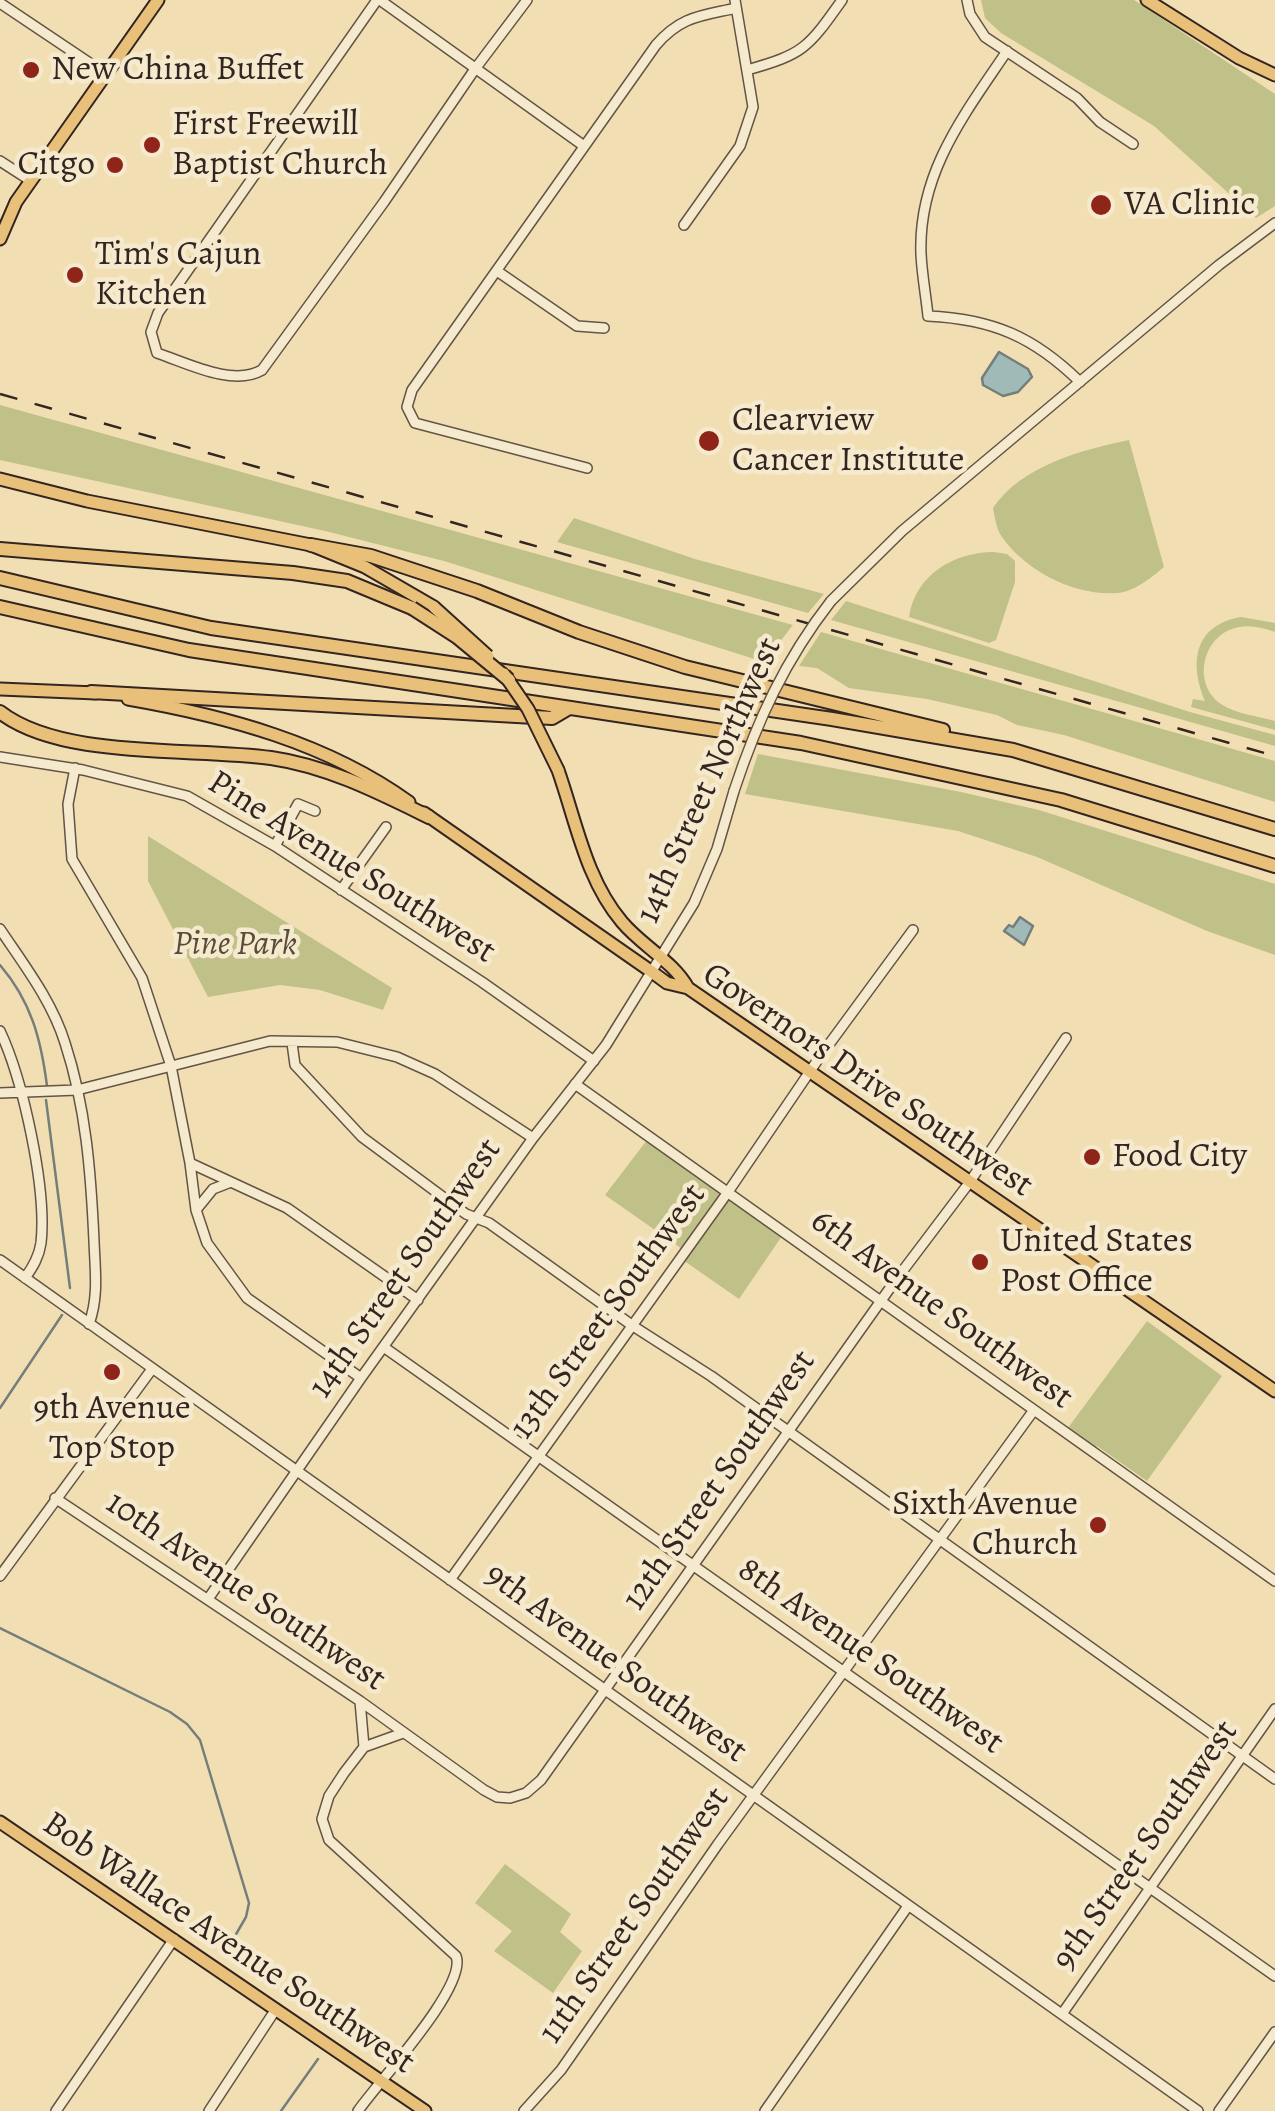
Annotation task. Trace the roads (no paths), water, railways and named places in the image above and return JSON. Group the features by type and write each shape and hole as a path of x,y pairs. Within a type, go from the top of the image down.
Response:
{"highway":[{"path":"311,546 371,556 477,591 579,632 686,666 899,718 1275,829"},
{"path":"0,549 293,572 347,581 412,608 457,637 509,680"},
{"path":"0,578 210,628 832,718 1013,750"},
{"path":"0,606 188,650 802,743 1061,800 1275,866"},
{"path":"90,692 552,718 569,708"},
{"path":"0,712 46,734 120,748 200,750 275,758 342,776 429,817"}],"main road":[{"path":"0,239 16,202 158,0"},
{"path":"1147,0 1239,58 1275,75"},
{"path":"0,214 16,202"},
{"path":"0,479 87,501 311,546 366,567 434,607 462,630 509,680 558,770 598,883 614,911 679,973 688,988"},
{"name":"Governors Drive Southwest","path":"0,689 90,692 228,720 288,739 356,769 668,983 688,988 1275,1391"},
{"name":"Bob Wallace Avenue Southwest","path":"0,1822 425,2111"}],"street":[{"path":"528,0 474,69 384,202 262,370 249,378 207,370 157,353 150,332 158,313 379,0 474,69 584,146"},
{"path":"747,70 798,54 812,42 842,0"},
{"path":"967,0 977,27 1134,144"},
{"path":"0,3 106,74"},
{"path":"588,468 415,423 407,407 412,390 672,27 736,4 753,107 740,146 684,225"},
{"path":"1007,51 951,133 934,169 924,210 921,253 928,316 975,322 1024,338 1053,356 1080,382"},
{"path":"0,161 31,181"},
{"name":"14th Street Northwest","path":"652,972 702,886 750,741 776,684 805,634 831,601 902,530 1218,266 1275,224"},
{"path":"497,271 577,326 604,328"},
{"name":"Pine Avenue Southwest","path":"0,757 75,768 187,796 274,846 482,982 594,1061"},
{"path":"75,768 68,804 72,859 142,978 171,1066 196,1210 208,1243 246,1298 360,1378"},
{"path":"274,846 298,804 315,811"},
{"path":"341,890 386,827"},
{"path":"0,929 44,996 65,1040 84,1117 92,1186 97,1303 89,1324"},
{"name":"13th Street Southwest","path":"450,1580 913,930"},
{"name":"14th Street Southwest","path":"208,1599 360,1378 533,1138 594,1061 652,972"},
{"path":"0,1030 23,1094 37,1182 41,1242 38,1259 25,1278"},
{"name":"12th Street Southwest","path":"403,1733 497,1797 510,1798 526,1792 540,1780 969,1183 1066,1038"},
{"path":"0,1093 77,1090 270,1041 337,1042 397,1057 435,1074 533,1138"},
{"path":"292,1043 295,1066 362,1137 466,1214 490,1223 633,1326 711,1376 1275,1779"},
{"name":"6th Avenue Southwest","path":"575,1084 1275,1581"},
{"path":"190,1163 287,1208 418,1300"},
{"path":"196,1210 213,1189 230,1182"},
{"path":"0,1276 4,1263"},
{"name":"9th Avenue Southwest","path":"4,1263 1198,2111"},
{"name":"8th Avenue Southwest","path":"385,1348 1275,1976"},
{"path":"0,1576 152,1369"},
{"name":"11th Street Southwest","path":"524,2111 561,2070 1034,1410"},
{"name":"10th Avenue Southwest","path":"55,1498 403,1733"},
{"path":"360,1701 364,1747"},
{"name":"9th Street Southwest","path":"1062,2014 1275,1709"},
{"path":"358,2111 442,2004 459,1964 456,1956 329,1840 322,1819 329,1796 364,1747 403,1733"},
{"path":"765,2111 908,1906"},
{"path":"56,2111 174,1939"},
{"path":"208,2111 276,2009"},
{"path":"1219,2111 1275,2032"}],"water":[{"path":"999,352 1028,369 1032,377 1018,392 1003,396 983,385 982,378"},
{"path":"1020,917 1033,926 1024,945 1004,931"}],"waterway":[{"path":"0,965 20,992 33,1021 47,1086"},
{"path":"46,1100 70,1288"},
{"path":"0,1408 62,1315"},
{"path":"0,1628 170,1712 200,1740 249,1903 246,1917 224,1955"},
{"path":"281,2111 318,2059"}],"railway":[{"path":"0,394 1275,756"}],"place":[{"name":"New China Buffet","path":"31,70"},
{"name":"First Freewill Baptist Church","path":"152,145"},
{"name":"Citgo","path":"115,165"},
{"name":"VA Clinic","path":"1101,205"},
{"name":"Tim's Cajun Kitchen","path":"75,275"},
{"name":"Clearview Cancer Institute","path":"709,441"},
{"name":"Food City","path":"1092,1157"},
{"name":"United States Post Office","path":"980,1262"},
{"name":"9th Avenue Top Stop","path":"112,1372"},
{"name":"Sixth Avenue Church","path":"1098,1525"}],"park label":[{"name":"Pine Park","path":"235,945"}]}
